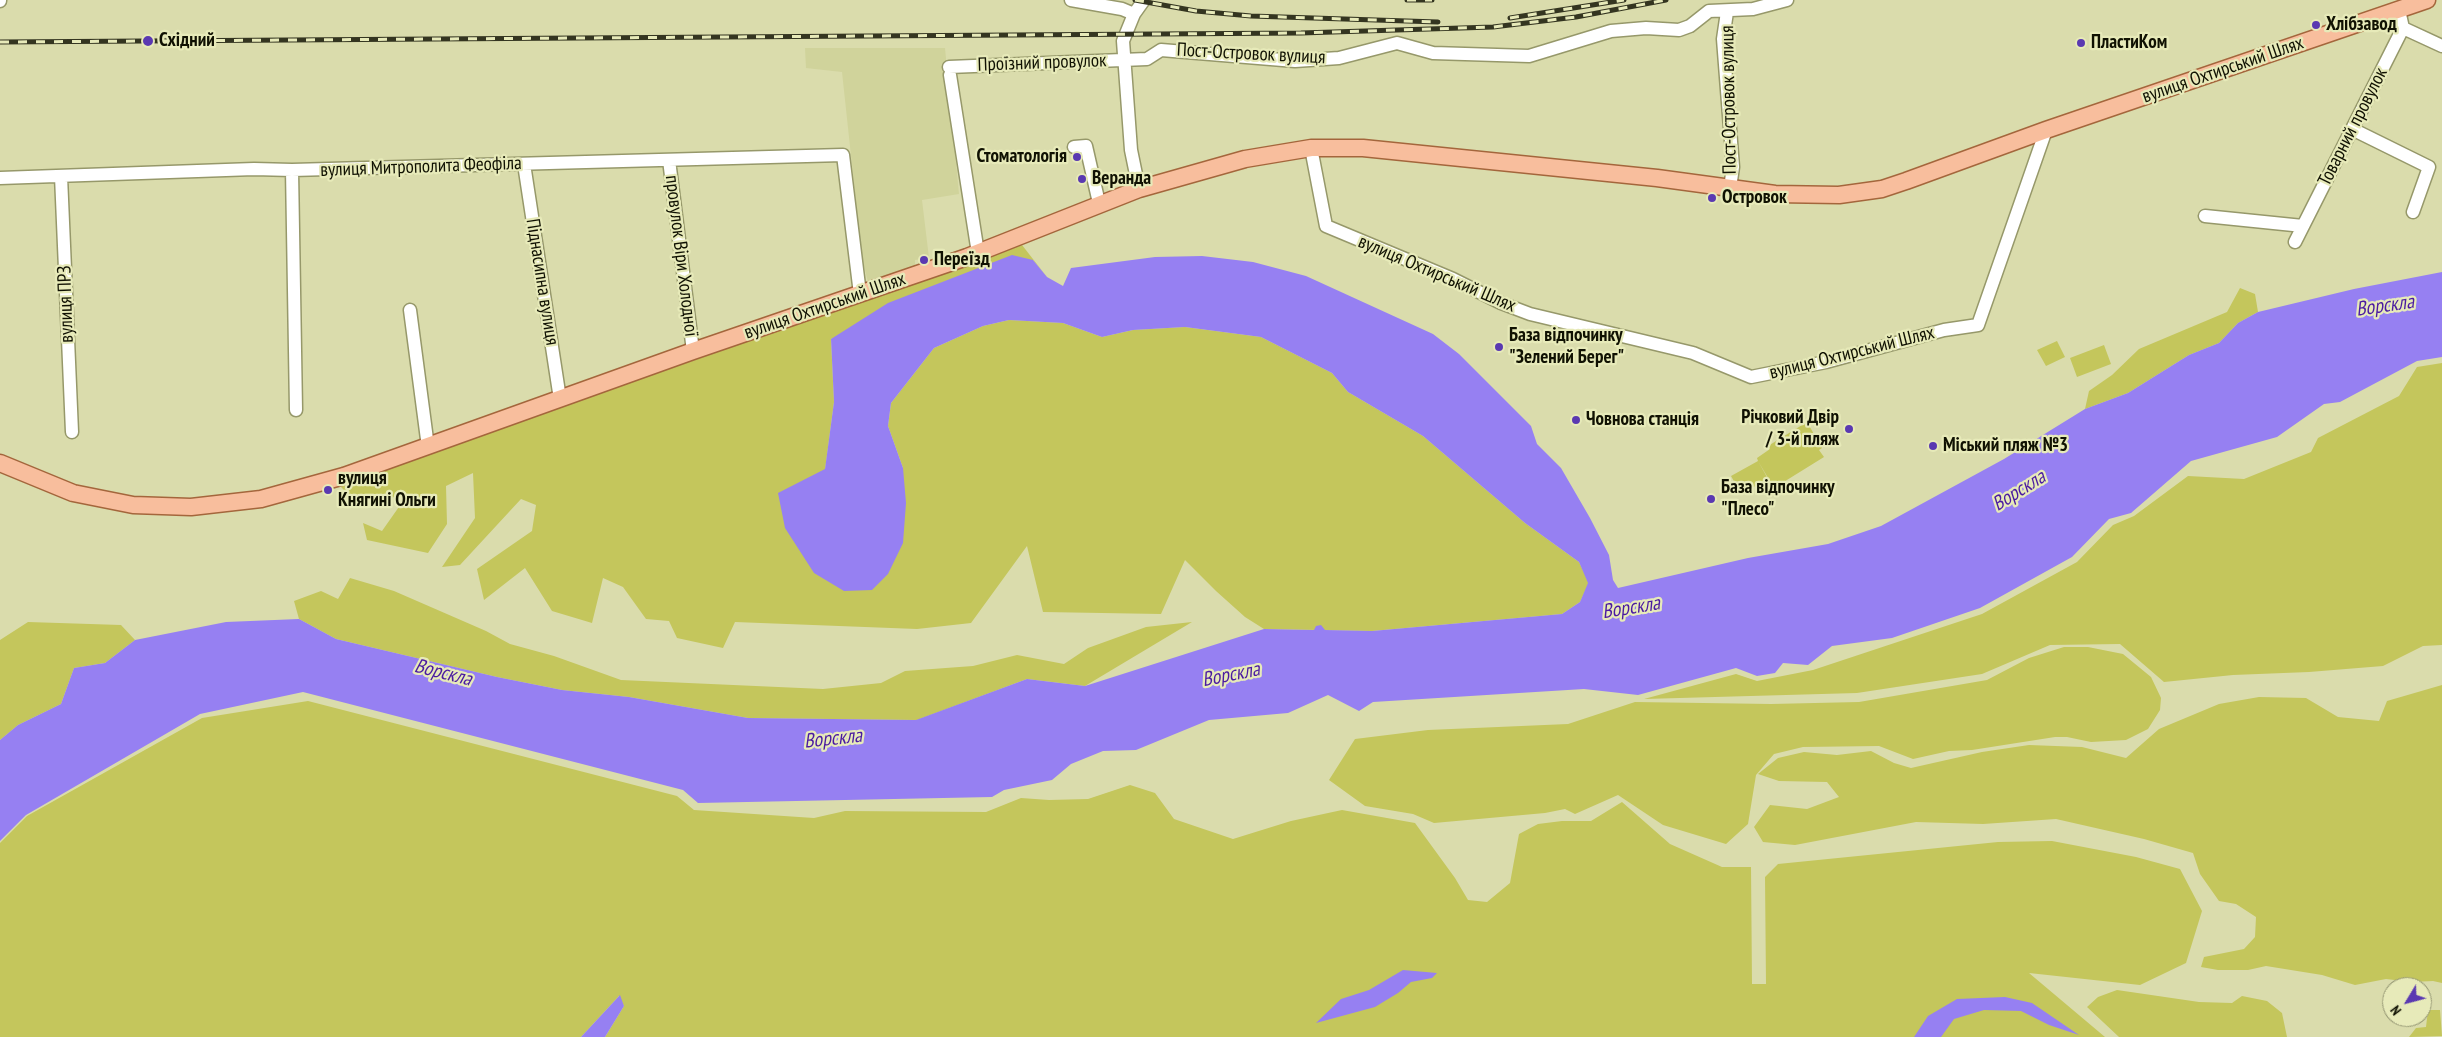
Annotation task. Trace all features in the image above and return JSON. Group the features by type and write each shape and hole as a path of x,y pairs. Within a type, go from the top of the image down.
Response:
{"main road":[{"name":"вулиця Охтирський Шлях","path":"0,463 73,493 133,505 191,508 261,499 344,476 428,447 693,351 978,252 1099,203 1139,189 1245,159 1311,148 1363,148 1657,178 1775,194 1839,195 1882,189 2046,130 2427,0"}],"street":[{"path":"1071,0 1122,9 1134,14"},
{"path":"1123,59 1123,41 1134,14 1144,0"},
{"name":"Пост-Островок вулиця","path":"1123,59 1147,59 1161,50 1296,60 1339,58 1397,43 1433,53 1529,56 1611,31 1646,28 1679,30 1690,26 1709,12 1753,9 1787,0"},
{"path":"2399,10 2403,28 2442,46"},
{"name":"Пост-Островок вулиця","path":"1727,12 1723,38 1733,166 1730,188"},
{"name":"Товарний провулок","path":"2295,242 2403,28"},
{"name":"Проїзний провулок","path":"978,252 949,71 1123,59 1131,150 1139,189"},
{"path":"2352,129 2429,167 2413,212"},
{"name":"вулиця Охтирський Шлях","path":"1311,148 1326,226 1453,279 1501,303 1530,314 1692,353 1751,377 1826,362 1944,330 1978,325 2046,130"},
{"path":"1074,147 1086,146 1099,203"},
{"name":"вулиця Митрополита Феофіла","path":"0,178 254,169 292,170 842,155 860,294"},
{"name":"провулок Віри Холодної","path":"669,160 693,351"},
{"name":"Піднасипна вулиця","path":"524,164 560,399"},
{"path":"292,170 296,410"},
{"name":"вулиця ПРЗ","path":"61,176 72,432"},
{"path":"2205,216 2303,226"},
{"path":"410,310 428,447"}],"shaded area":[{"path":"805,48 945,48 959,194 922,200 929,258 915,260 915,266 868,282 862,258 842,72 806,68"},
{"path":"1022,245 1047,277 1033,260 831,339 834,402 825,470 903,468 888,426 891,403 934,348 983,326 1009,320 1063,323 1102,337 1133,330 1185,327 1261,337 1332,373 1348,392 1423,436 1525,523 1579,562 1589,583 1580,602 1562,614 1372,631 1264,629 1245,617 1185,560 1161,614 1043,612 1027,546 971,623 917,629 735,622 723,648 677,638 669,621 646,619 623,587 603,578 592,623 552,611 525,568 484,600 477,569 532,531 536,505 521,499 460,565 442,567 475,518 473,473 446,486 447,524 428,553 367,540 363,523 382,531 408,494 359,505 339,485"},
{"path":"2240,288 2255,294 2258,312 2238,323 2219,343 2189,355 2128,393 2085,409 2089,391 2112,375 2139,349 2227,312"},
{"path":"2057,341 2065,357 2046,366 2037,350"},
{"path":"2104,345 2111,364 2077,377 2070,358"},
{"path":"2442,363 2442,645 2423,646 2383,666 2309,672 2233,675 2164,682 2120,644 2050,645 1982,674 1857,693 1644,699 1736,674 1757,681 1813,670 1982,614 2077,562 2113,525 2134,516 2188,476 2244,479 2311,452 2318,438 2399,396 2417,367"},
{"path":"1807,422 1822,448 1819,450 1824,457 1774,488 1757,458 1770,449 1768,446"},
{"path":"1758,461 1768,479 1741,494 1731,476"},
{"path":"350,578 394,591 486,631 510,644 554,656 621,680 823,689 881,683 905,671 973,666 1017,655 1064,664 1088,648 1146,627 1192,622 1085,686 1027,679 917,720 748,718 629,697 562,690 497,677 336,639 299,619 294,601 321,591 338,599"},
{"path":"28,622 121,625 135,640 105,663 74,668 61,704 18,725 0,740 0,640"},
{"path":"2064,647 2088,647 2123,654 2151,677 2161,698 2160,710 2148,729 2126,740 2091,742 2067,737 2055,737 1972,750 1949,751 1913,759 1879,746 1803,747 1774,754 1756,775 1748,824 1726,844 1663,825 1618,795 1575,814 1565,809 1545,813 1434,823 1413,814 1365,806 1329,780 1355,739 1428,730 1568,724 1635,702 1771,704 1859,702 1987,680 2029,658"},
{"path":"2442,685 2442,983 2432,981 2432,977 2382,977 2382,980 2355,985 2322,975 2266,966 2248,970 2218,970 2201,967 2204,957 2244,949 2255,937 2256,917 2236,904 2219,901 2200,874 2193,853 2144,839 2056,819 1983,824 1916,822 1795,845 1763,842 1754,827 1770,805 1807,809 1839,797 1827,782 1779,781 1758,774 1778,758 1804,752 1837,755 1871,751 1894,763 1911,768 1982,752 2029,745 2082,747 2126,758 2159,729 2219,704 2259,697 2306,698 2338,717 2379,721 2387,701"},
{"path":"308,701 677,796 694,810 814,818 845,811 986,812 1021,798 1049,800 1088,799 1130,785 1155,793 1174,819 1233,839 1291,821 1342,810 1415,823 1455,878 1468,900 1487,902 1510,883 1519,834 1538,824 1562,821 1591,821 1622,802 1670,844 1722,867 1751,867 1752,984 1766,984 1765,877 1778,864 1998,842 2052,841 2136,857 2180,869 2202,911 2186,963 2140,985 2029,973 2105,1037 605,1037 624,1006 619,996 581,1037 0,1037 0,843 27,816 202,718"},
{"path":"2117,990 2199,1002 2232,1003 2242,996 2267,1001 2282,1013 2287,1037 2119,1037 2087,1007 2098,997"},
{"path":"2432,1010 2440,1010 2442,1036 2409,1037 2416,1028 2432,1027"}],"water":[{"name":"Ворскла","path":"1012,255 1033,260 1047,277 1063,286 1071,268 1155,257 1202,256 1253,262 1306,276 1433,334 1459,354 1531,426 1537,444 1561,468 1590,518 1609,555 1613,580 1618,588 1748,558 1828,544 1881,526 2004,459 2085,409 2128,393 2189,355 2219,343 2238,323 2258,312 2354,289 2442,272 2442,357 2417,361 2340,402 2324,404 2277,437 2191,461 2131,513 2109,519 2072,557 1980,608 1892,638 1832,646 1808,665 1783,663 1775,673 1757,676 1736,668 1638,695 1584,689 1373,702 1359,711 1328,695 1288,713 1209,720 1136,750 1103,751 1071,764 1052,780 1004,790 992,797 698,803 683,790 303,692 200,714 26,815 0,841 0,740 18,725 61,704 74,668 105,663 135,640 226,622 299,619 336,639 497,677 562,690 629,697 748,718 916,720 1027,679 1085,686 1264,629 1314,630 1316,626 1321,625 1325,630 1372,631 1562,614 1580,602 1588,583 1579,562 1525,523 1423,436 1348,392 1332,373 1261,337 1185,327 1133,330 1102,337 1063,323 1009,320 983,326 934,348 891,403 888,426 903,468 906,503 903,543 888,574 872,590 844,591 814,573 785,528 778,493 825,469 834,402 831,339 888,303"},
{"path":"1403,970 1437,973 1432,978 1411,982 1398,993 1375,1007 1316,1023 1341,999 1369,990"},
{"path":"620,995 624,1006 605,1037 581,1037"},
{"path":"2005,997 2032,1003 2079,1035 2049,1025 2021,1011 1984,1010 1954,1019 1941,1037 1914,1037 1928,1016 1957,999"}],"railway":[{"path":"1135,0 1196,11 1251,16 1438,22"},
{"path":"1407,0 1432,0"},
{"path":"1510,18 1624,0"},
{"path":"0,42 1301,33 1493,27 1576,17 1666,0"}],"place":[{"name":"Хлібзавод","path":"2316,25"},
{"name":"Східний","path":"148,41"},
{"name":"ПластиКом","path":"2081,43"},
{"name":"Стоматологія","path":"1077,157"},
{"name":"Веранда","path":"1082,179"},
{"name":"Островок","path":"1712,198"},
{"name":"Переїзд","path":"924,260"},
{"name":"База відпочинку \"Зелений Берег\"","path":"1499,347"},
{"name":"Човнова станція","path":"1576,420"},
{"name":"Річковий Двір / 3-й пляж","path":"1849,429"},
{"name":"Міський пляж №3","path":"1933,446"},
{"name":"вулиця Княгині Ольги","path":"328,490"},
{"name":"База відпочинку \"Плесо\"","path":"1711,499"}]}
